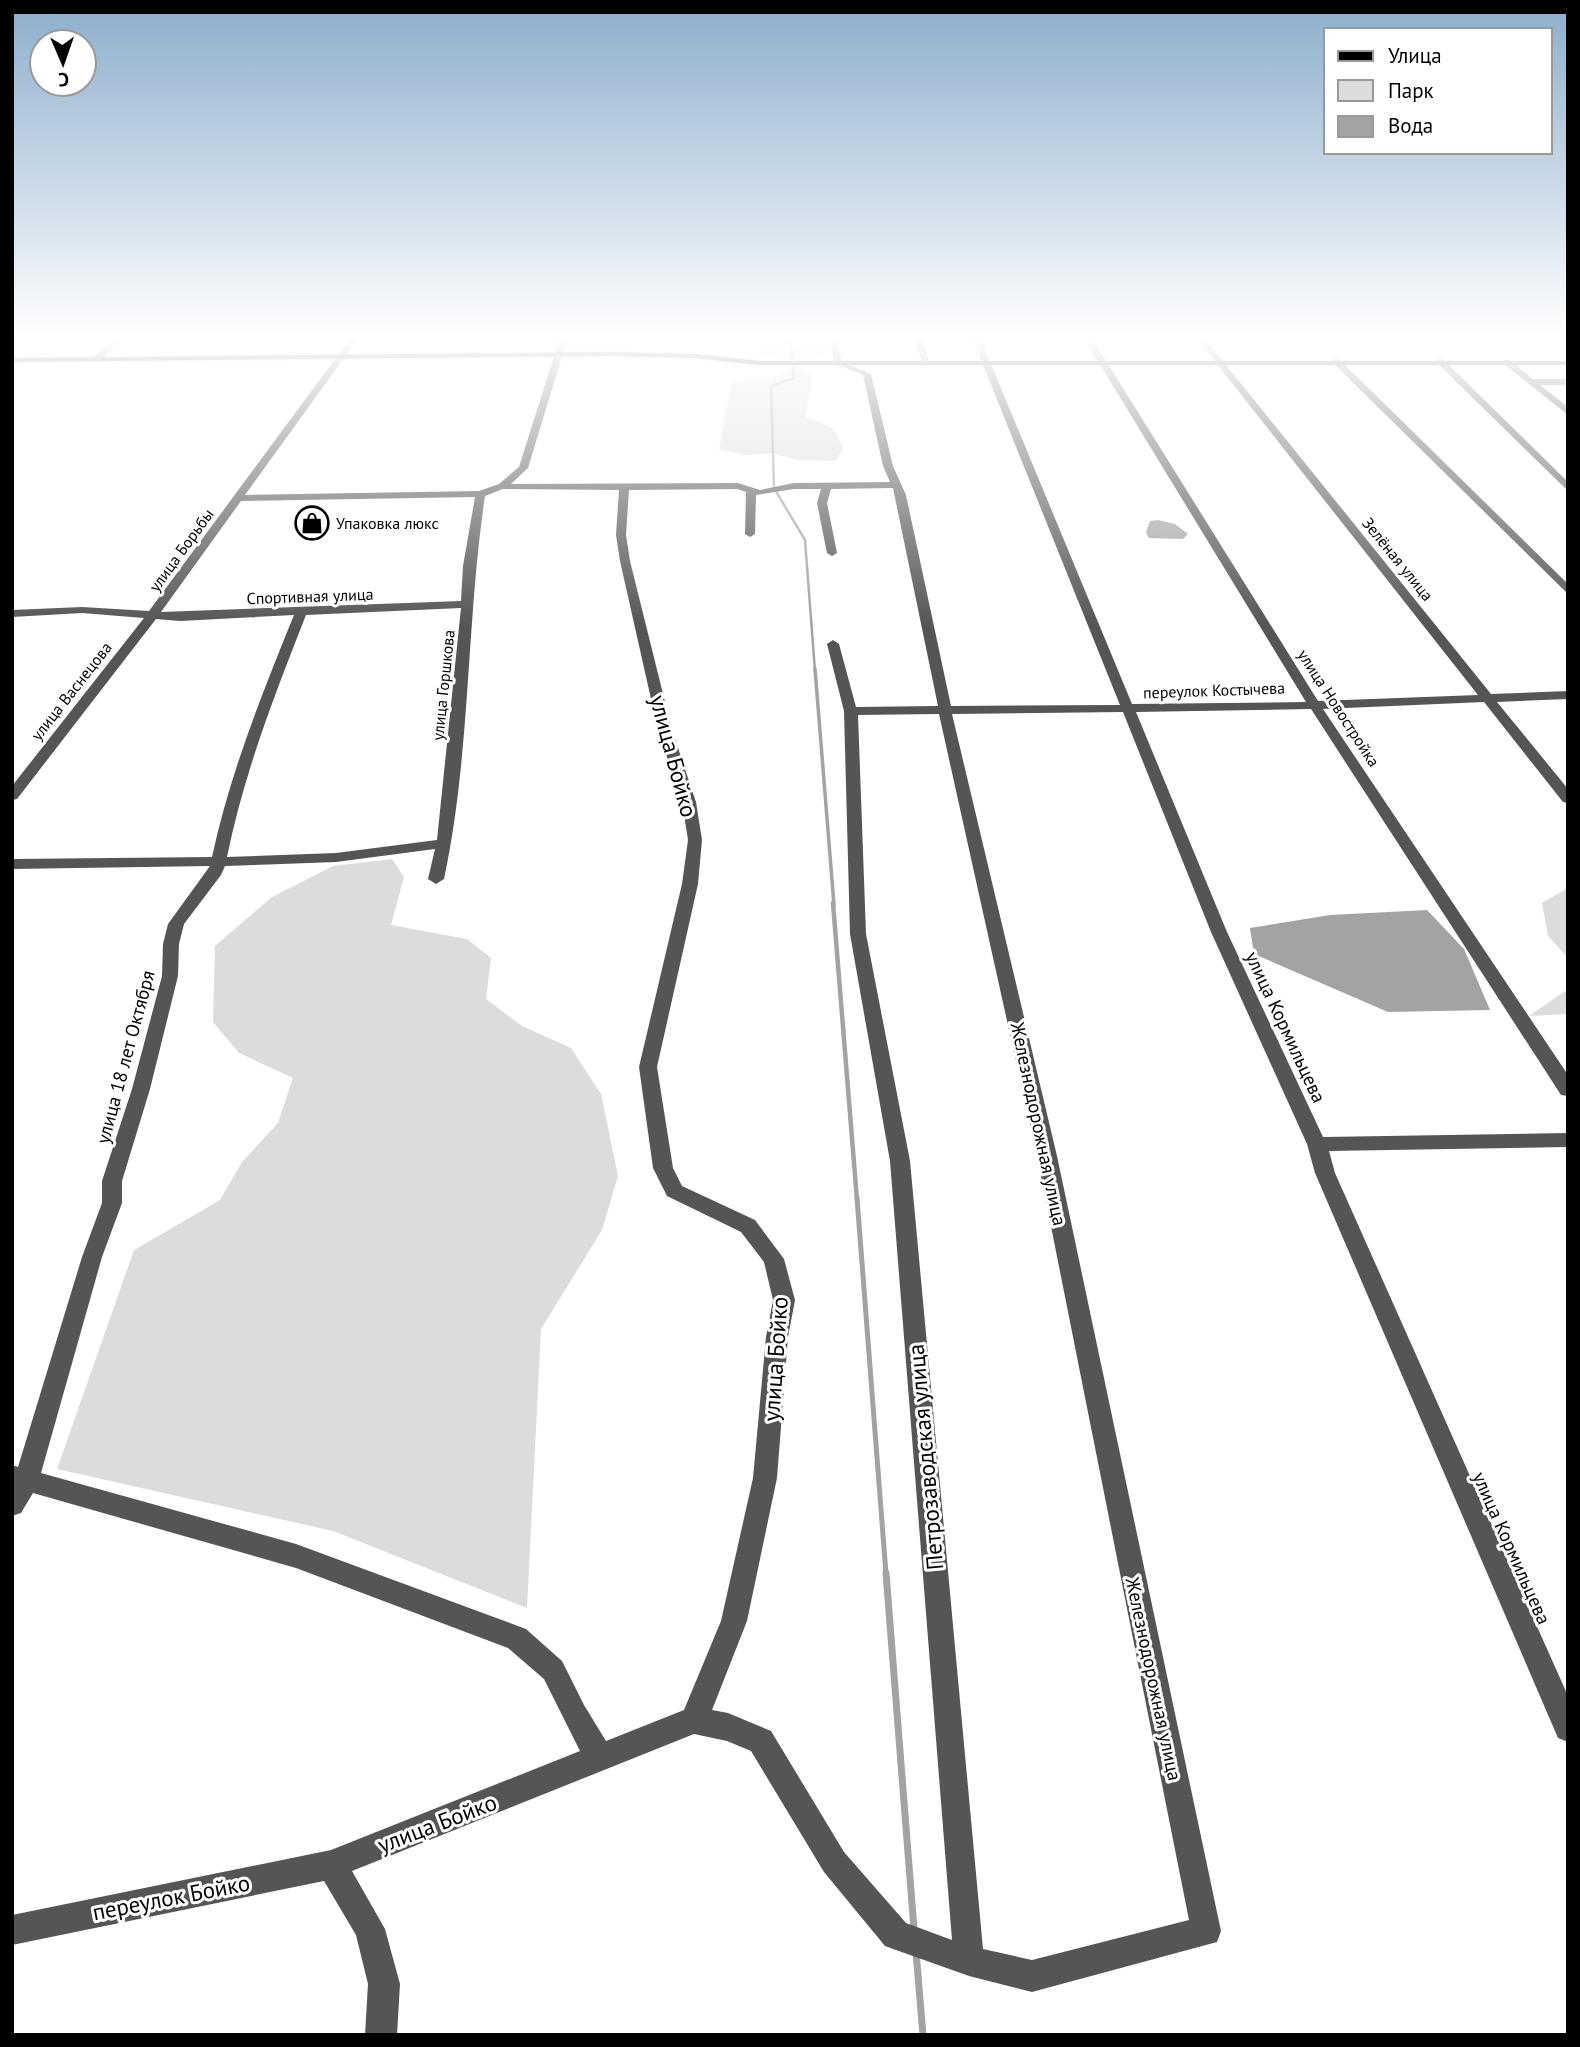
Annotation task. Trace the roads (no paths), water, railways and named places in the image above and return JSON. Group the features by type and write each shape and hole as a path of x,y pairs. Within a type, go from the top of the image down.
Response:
{"street":[{"name":"улица Борьбы","path":"155,611 283,436"},
{"path":"502,486 523,468 533,436"},
{"name":"Железнодорожная улица","path":"881,436 888,466 901,495 945,711 1047,1156 1206,1931 1032,1976 969,1961"},
{"name":"улица Кормильцева","path":"1017,436 1219,932 1317,1144 1325,1173 1568,1728"},
{"name":"улица Новостройка","path":"1148,436 1313,703 1457,917 1568,1090"},
{"name":"Зелёная улица","path":"1279,436 1568,799"},
{"path":"1411,436 1568,591"},
{"path":"1515,436 1568,488"},
{"path":"238,498 480,494 502,486 738,486 751,491 895,485"},
{"path":"827,486 822,503 832,553"},
{"name":"улица Бойко","path":"331,1865 694,1720 734,1621 765,1478 777,1337 784,1300 774,1259 748,1226 674,1191 663,1168 648,1068 690,884 695,840 689,802 665,730 625,561 621,534 624,487"},
{"path":"750,534 751,491"},
{"name":"улица Горшкова","path":"436,879 444,843 476,506 480,494"},
{"name":"Спортивная улица","path":"12,614 82,610 155,611 180,617 468,604"},
{"name":"улица Васнецова","path":"12,796 155,611"},
{"name":"улица 18 лет Октября","path":"12,1505 112,1203 112,1181 138,1100 170,976 171,944 176,924 216,873 226,824 258,720 301,613"},
{"name":"Петрозаводская улица","path":"833,645 851,711 858,934 900,1161 969,1961"},
{"name":"переулок Костычева","path":"851,711 1129,710 1568,695"},
{"path":"12,864 220,860 287,862 404,852 444,843"},
{"path":"1317,1144 1568,1140"},
{"path":"19,1479 296,1556 517,1638 553,1670 574,1715 601,1759"},
{"path":"694,1720 728,1727 761,1741 834,1862 896,1935 969,1961"},
{"path":"331,1865 370,1930 384,1984 381,2035"},
{"name":"переулок Бойко","path":"12,1930 331,1865"}],"water":[{"path":"1150,521 1175,524 1188,534 1183,539 1149,538 1146,532"},
{"path":"1427,910 1464,949 1490,1010 1388,1012 1254,954 1250,928 1330,915"}],"waterway":[{"path":"772,436 774,488 805,540 815,671"},
{"path":"815,669 834,905"},
{"path":"833,903 857,1200"},
{"path":"857,1198 886,1574"},
{"path":"886,1573 914,1929"},
{"path":"916,1952 923,2035"}],"place":[{"name":"Упаковка люкс","path":"312,523"}]}
